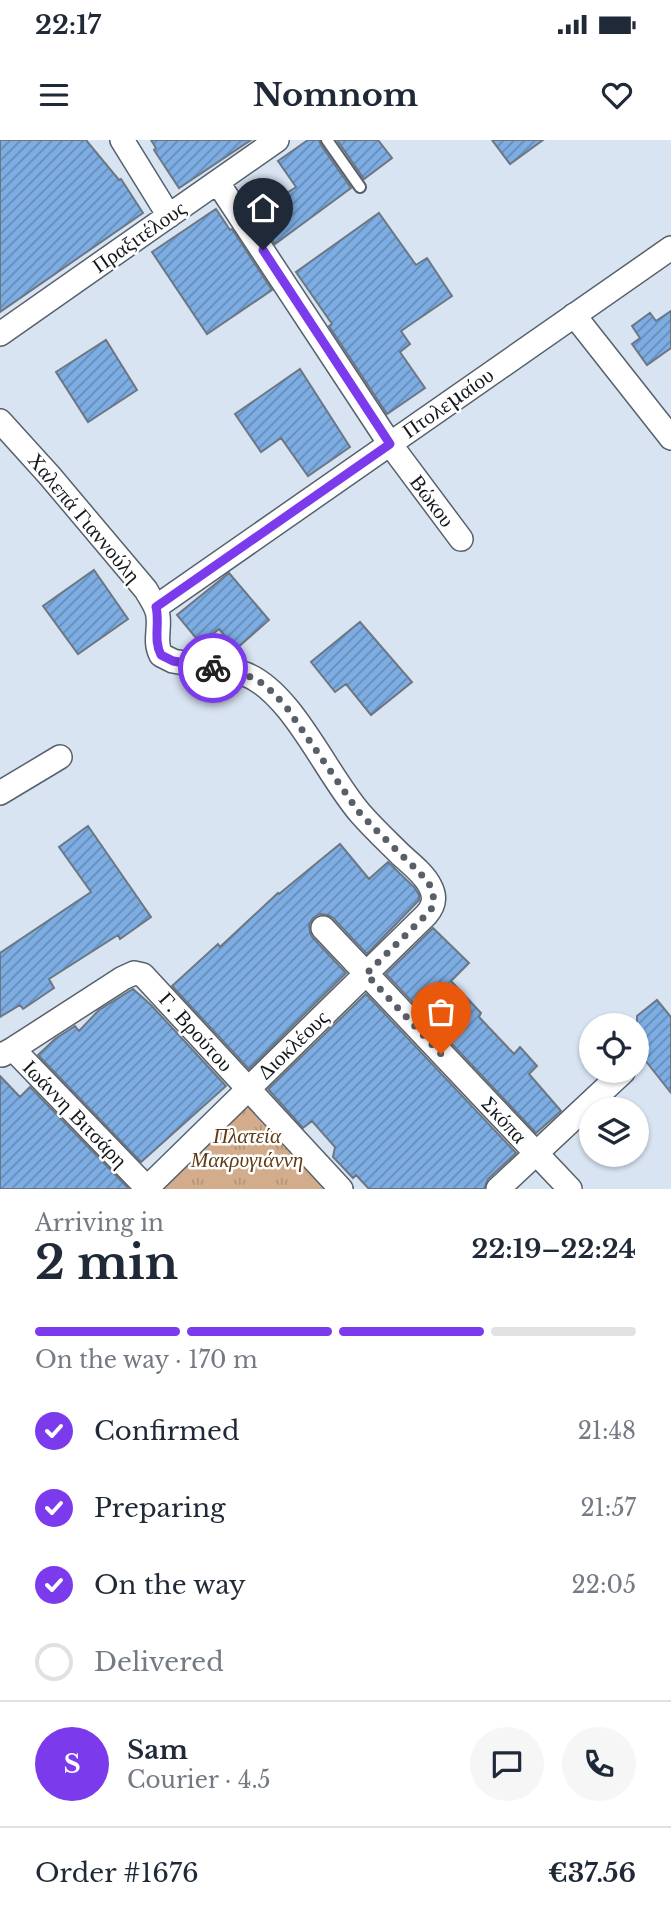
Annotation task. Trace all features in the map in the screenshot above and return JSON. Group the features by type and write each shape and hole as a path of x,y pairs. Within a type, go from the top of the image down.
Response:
{"street":[{"path":"122,140 169,216"},
{"name":"Πραξιτέλους","path":"0,334 218,183 269,142"},
{"name":"Βώκου","path":"218,183 390,444 461,539"},
{"name":"Πτολεμαίου","path":"156,607 671,248"},
{"path":"574,315 671,438"},
{"name":"Χαλεπά Γιαννούλη","path":"0,421 117,555 146,590 156,607"},
{"name":"Διοκλέους","path":"147,1188 426,915 433,906 434,899 429,883 358,811 287,708 268,688 245,674 173,661 161,655 157,641 156,607"},
{"path":"0,793 60,757"},
{"name":"Σκόπα","path":"323,928 570,1189"},
{"name":"Γ. Βρούτου","path":"6,1053 134,973 144,975 341,1189"},
{"name":"Ιωάννη Βιτσάρη","path":"6,1053 147,1188"},
{"path":"498,1189 611,1083"}],"lane":[{"path":"327,140 360,187"}],"green space":[{"name":"Πλατεία Μακρυγιάννη","path":"248,1089 341,1189 148,1189"}],"building":[{"path":"0,140 86,140 119,180 121,179 143,213 0,312"},
{"path":"151,140 251,140 179,188 154,150 156,148"},
{"path":"308,140 319,140 351,188 275,244 255,214 296,187 278,161"},
{"path":"337,140 378,140 392,158 364,179"},
{"path":"492,140 543,140 510,164"},
{"path":"216,209 272,290 207,334 152,252"},
{"path":"379,213 416,265 427,258 452,296 401,331 410,344 400,352 425,388 387,414 329,326 332,324 296,272"},
{"path":"671,311 671,348 647,365 632,344 640,338 632,326 650,313 656,321"},
{"path":"106,340 137,390 88,422 56,372"},
{"path":"300,369 350,447 308,476 281,438 261,452 235,414"},
{"path":"94,570 128,619 78,654 43,606"},
{"path":"229,573 269,620 236,649 219,629 201,644 177,615"},
{"path":"360,622 412,682 371,715 346,684 335,692 311,662"},
{"path":"88,826 151,917 120,939 118,935 49,979 54,988 23,1009 20,1005 0,1017 0,953 91,892 59,847"},
{"path":"340,844 369,879 388,862 415,888 419,900 367,954 333,918 320,914 313,918 309,925 312,937 346,973 249,1069 172,986 218,944 220,947 278,893"},
{"path":"433,928 469,963 451,981 481,1013 479,1017 514,1054 520,1047 537,1066 529,1074 561,1111 536,1133 386,974"},
{"path":"133,989 226,1086 141,1162 38,1055 55,1039 75,1026 79,1031 99,1010"},
{"path":"366,994 516,1153 488,1179 484,1189 369,1189 356,1175 353,1178 333,1157 335,1147 312,1121 303,1128 268,1089"},
{"path":"657,1000 671,1017 671,1093 649,1065 649,1013 641,1013"},
{"path":"0,1076 20,1097 30,1087 129,1189 0,1189"}],"way so far":[{"path":"213,668 253,677 276,696 358,811 429,883 434,895 430,911 366,974 441,1054"}],"route":[{"path":"213,668 173,661 161,655 157,641 156,607 390,444 263,250"}]}
